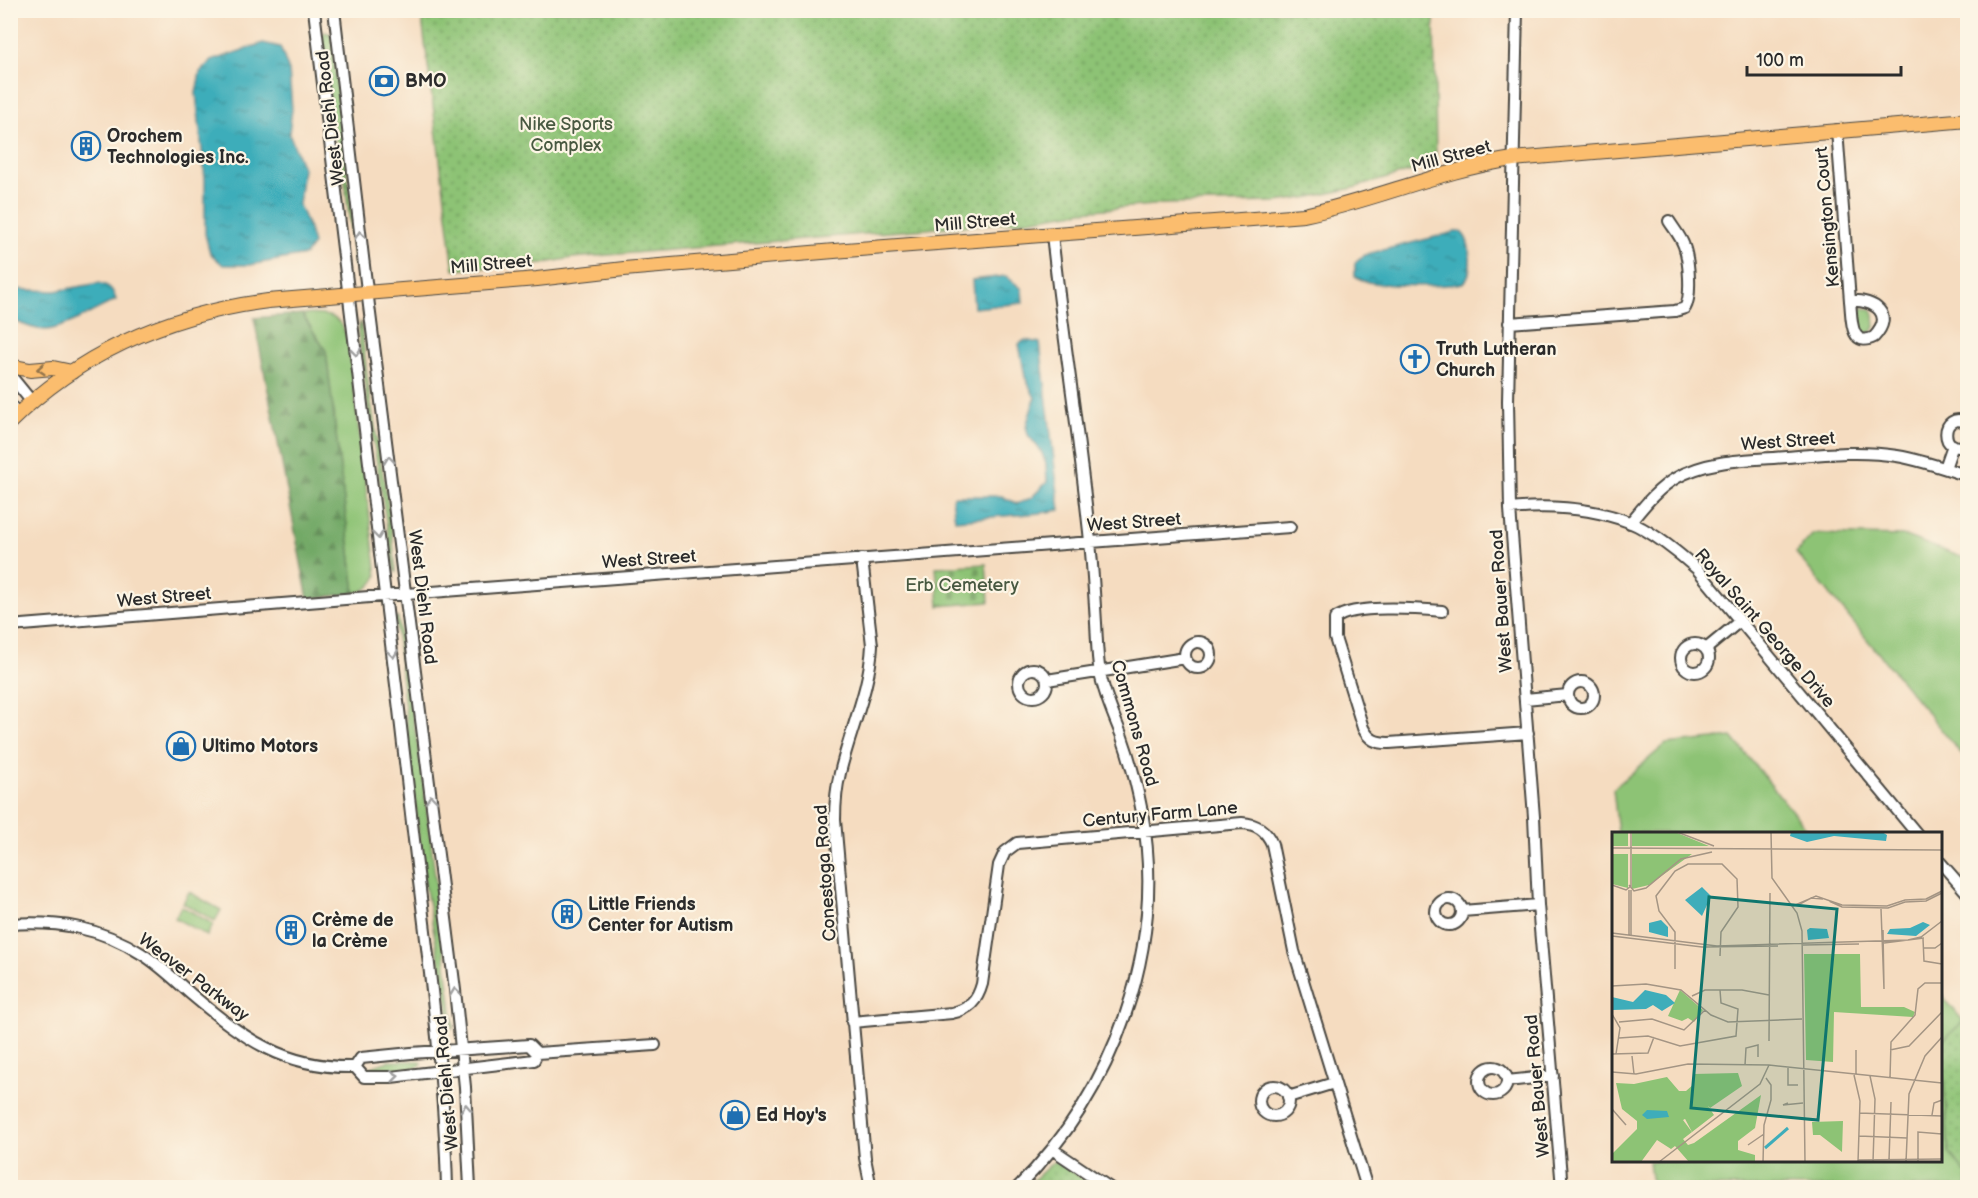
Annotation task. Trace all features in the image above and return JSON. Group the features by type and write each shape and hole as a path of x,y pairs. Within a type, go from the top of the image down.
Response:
{"main road":[{"name":"Mill Street","path":"13,413 32,402 72,372 138,336 203,312 268,301 762,257 1304,215 1335,208 1463,169 1513,159 1968,120"},
{"path":"10,366 30,370 53,368 72,372"}],"street":[{"name":"West Diehl Road","path":"314,10 386,596 438,1052 447,1188"},
{"name":"West Diehl Road","path":"334,10 462,1050 470,1188"},
{"name":"West Bauer Road","path":"1516,10 1508,401 1510,509 1528,733 1538,905 1562,1188"},
{"name":"Kensington Court","path":"1837,130 1850,301"},
{"path":"1509,323 1675,311 1685,308 1689,297 1687,260 1683,244 1669,221"},
{"name":"Commons Road","path":"1017,1188 1052,1149 1093,1089 1107,1062 1130,1002 1137,975 1148,889 1146,832 1131,765 1100,672 1090,541 1052,234"},
{"path":"10,375 32,402"},
{"path":"1968,423 1959,420 1951,423 1946,435 1953,445 1961,447 1968,444"},
{"path":"1945,468 1953,445"},
{"name":"West Street","path":"1630,523 1666,484 1691,471 1713,464 1850,453 1896,456 1968,476"},
{"name":"Royal Saint George Drive","path":"1510,509 1558,507 1592,512 1630,523 1670,546 1697,569 1915,832"},
{"name":"West Street","path":"10,626 1290,527"},
{"name":"Conestoga Road","path":"862,559 872,645 871,657 866,683 840,772 835,820 865,1158 871,1188"},
{"path":"1442,611 1409,608 1347,612 1335,619 1335,638 1367,736 1373,740 1389,743 1528,733"},
{"path":"1706,649 1740,621"},
{"path":"1047,680 1185,658"},
{"path":"1525,699 1568,695"},
{"name":"Century Farm Lane","path":"852,1022 952,1013 976,1001 982,984 1001,857 1017,843 1242,823 1256,825 1265,832 1272,844 1294,951 1367,1188"},
{"path":"1942,862 1968,894"},
{"path":"1462,911 1538,905"},
{"name":"Weaver Parkway","path":"10,924 65,925 108,936 144,955 251,1041 281,1055 311,1064 338,1068 355,1067"},
{"path":"438,1052 529,1045 537,1053 655,1045"},
{"name":"Weaver Parkway","path":"355,1067 361,1058 438,1052"},
{"name":"Weaver Parkway","path":"355,1067 364,1077 376,1078 534,1060 537,1053"},
{"path":"1507,1080 1553,1076"},
{"path":"1288,1097 1334,1083"},
{"path":"1052,1149 1110,1188"}],"green space":[{"name":"Nike Sports Complex","path":"421,11 1434,11 1436,164 1353,188 1277,202 1166,204 1082,211 1023,221 572,258 545,263 454,270"},
{"path":"325,32 331,34 358,266 355,266 344,176 332,123 322,35"},
{"path":"1862,308 1871,309 1874,315 1875,327 1871,333 1863,333 1857,328 1857,313"},
{"path":"302,314 332,317 341,325 348,341 377,576 368,588 355,593 326,351"},
{"path":"302,314 326,351 355,593 308,599 254,318"},
{"path":"360,322 391,521 396,572 394,571 369,414 358,333"},
{"path":"1813,534 1905,536 1967,559 1967,761 1796,553"},
{"name":"Erb Cemetery","path":"986,564 989,602 939,606 936,567"},
{"path":"395,618 398,618 422,771 454,1028 452,1029 423,874"},
{"path":"1732,737 1809,832 1618,832 1613,789 1666,744"},
{"path":"189,892 221,910 215,921 183,903"},
{"path":"181,906 213,924 207,936 175,918"},
{"path":"1942,995 1964,1022 1942,1042"},
{"path":"1967,1018 1967,1175 1949,1152 1942,1041"},
{"path":"1942,1057 1949,1152 1967,1175 1967,1187 1652,1187 1649,1162 1942,1162"},
{"path":"388,1061 420,1061 422,1064 397,1072 369,1073 365,1071"},
{"path":"1053,1162 1062,1163 1093,1187 1026,1187"}],"water":[{"path":"263,43 280,47 289,71 292,109 289,133 303,168 299,205 313,244 305,255 250,265 223,265 210,253 205,234 205,179 196,93 200,72 211,61"},
{"path":"1459,231 1467,240 1470,255 1468,277 1465,282 1431,286 1402,285 1368,282 1355,276 1356,262 1367,254"},
{"path":"1006,276 1022,289 1023,303 974,308 972,280"},
{"path":"99,283 110,288 116,300 72,322 46,330 32,328 11,319 11,289 55,291"},
{"path":"1025,340 1040,343 1060,510 955,520 952,498 955,496 1002,496 1017,504 1031,498 1047,482 1046,464 1041,451 1028,435 1026,426 1035,398 1025,377 1019,344"}],"place":[{"name":"BMO","path":"384,81"},
{"name":"Orochem Technologies Inc.","path":"86,146"},
{"name":"Truth Lutheran Church","path":"1415,359"},
{"name":"Ultimo Motors","path":"181,746"},
{"name":"Little Friends Center for Autism","path":"567,914"},
{"name":"Crème de la Crème","path":"291,930"},
{"name":"Ed Hoy's","path":"735,1115"}]}
